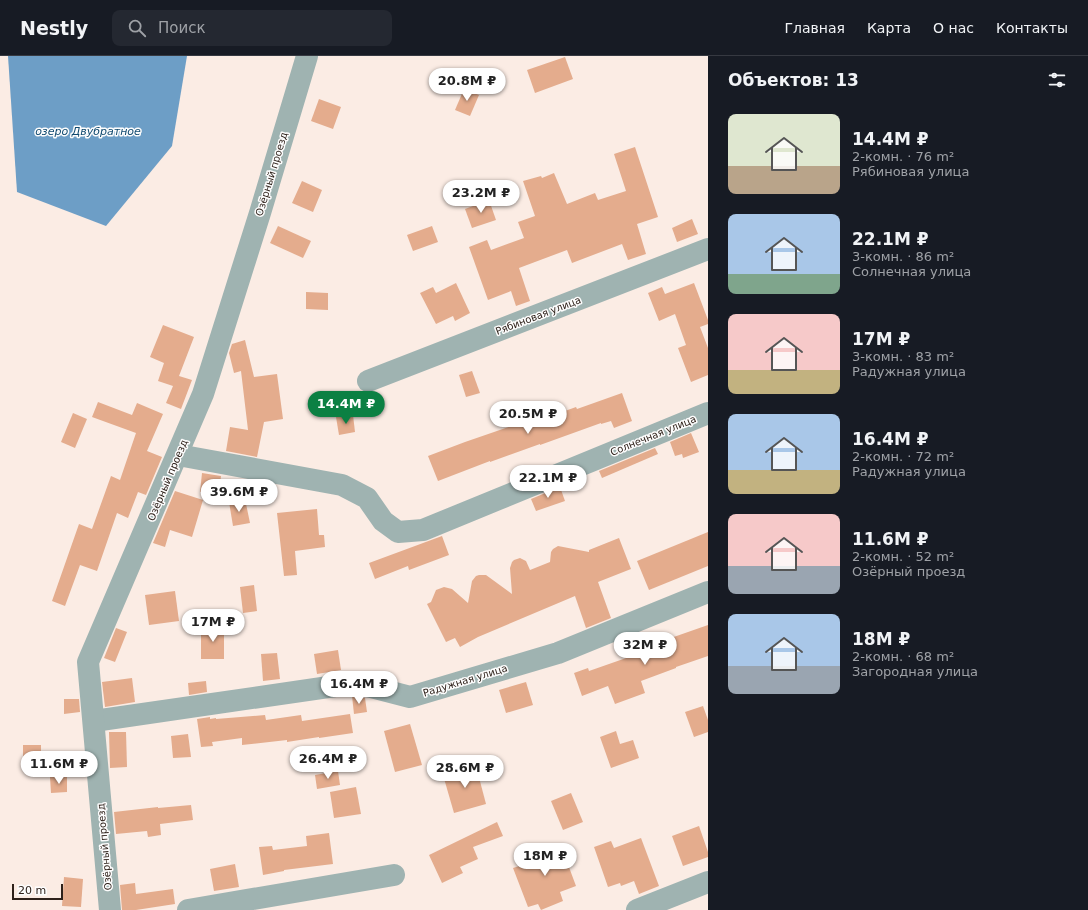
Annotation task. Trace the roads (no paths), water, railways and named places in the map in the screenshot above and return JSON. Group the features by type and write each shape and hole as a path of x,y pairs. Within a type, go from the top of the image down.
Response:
{"street":[{"name":"Озёрный проезд","path":"110,910 88,662 203,394 260,213 306,56"},
{"name":"Рябиновая улица","path":"368,381 708,249"},
{"name":"Солнечная улица","path":"178,455 342,485 367,498 382,522 398,532 423,530 708,413"},
{"name":"Радужная улица","path":"94,721 356,683 410,697 558,653 708,592"},
{"path":"188,910 394,875"},
{"path":"637,910 704,886"}],"water":[{"name":"озеро Двубратное","path":"8,56 187,56 172,146 106,226 17,192"}]}
